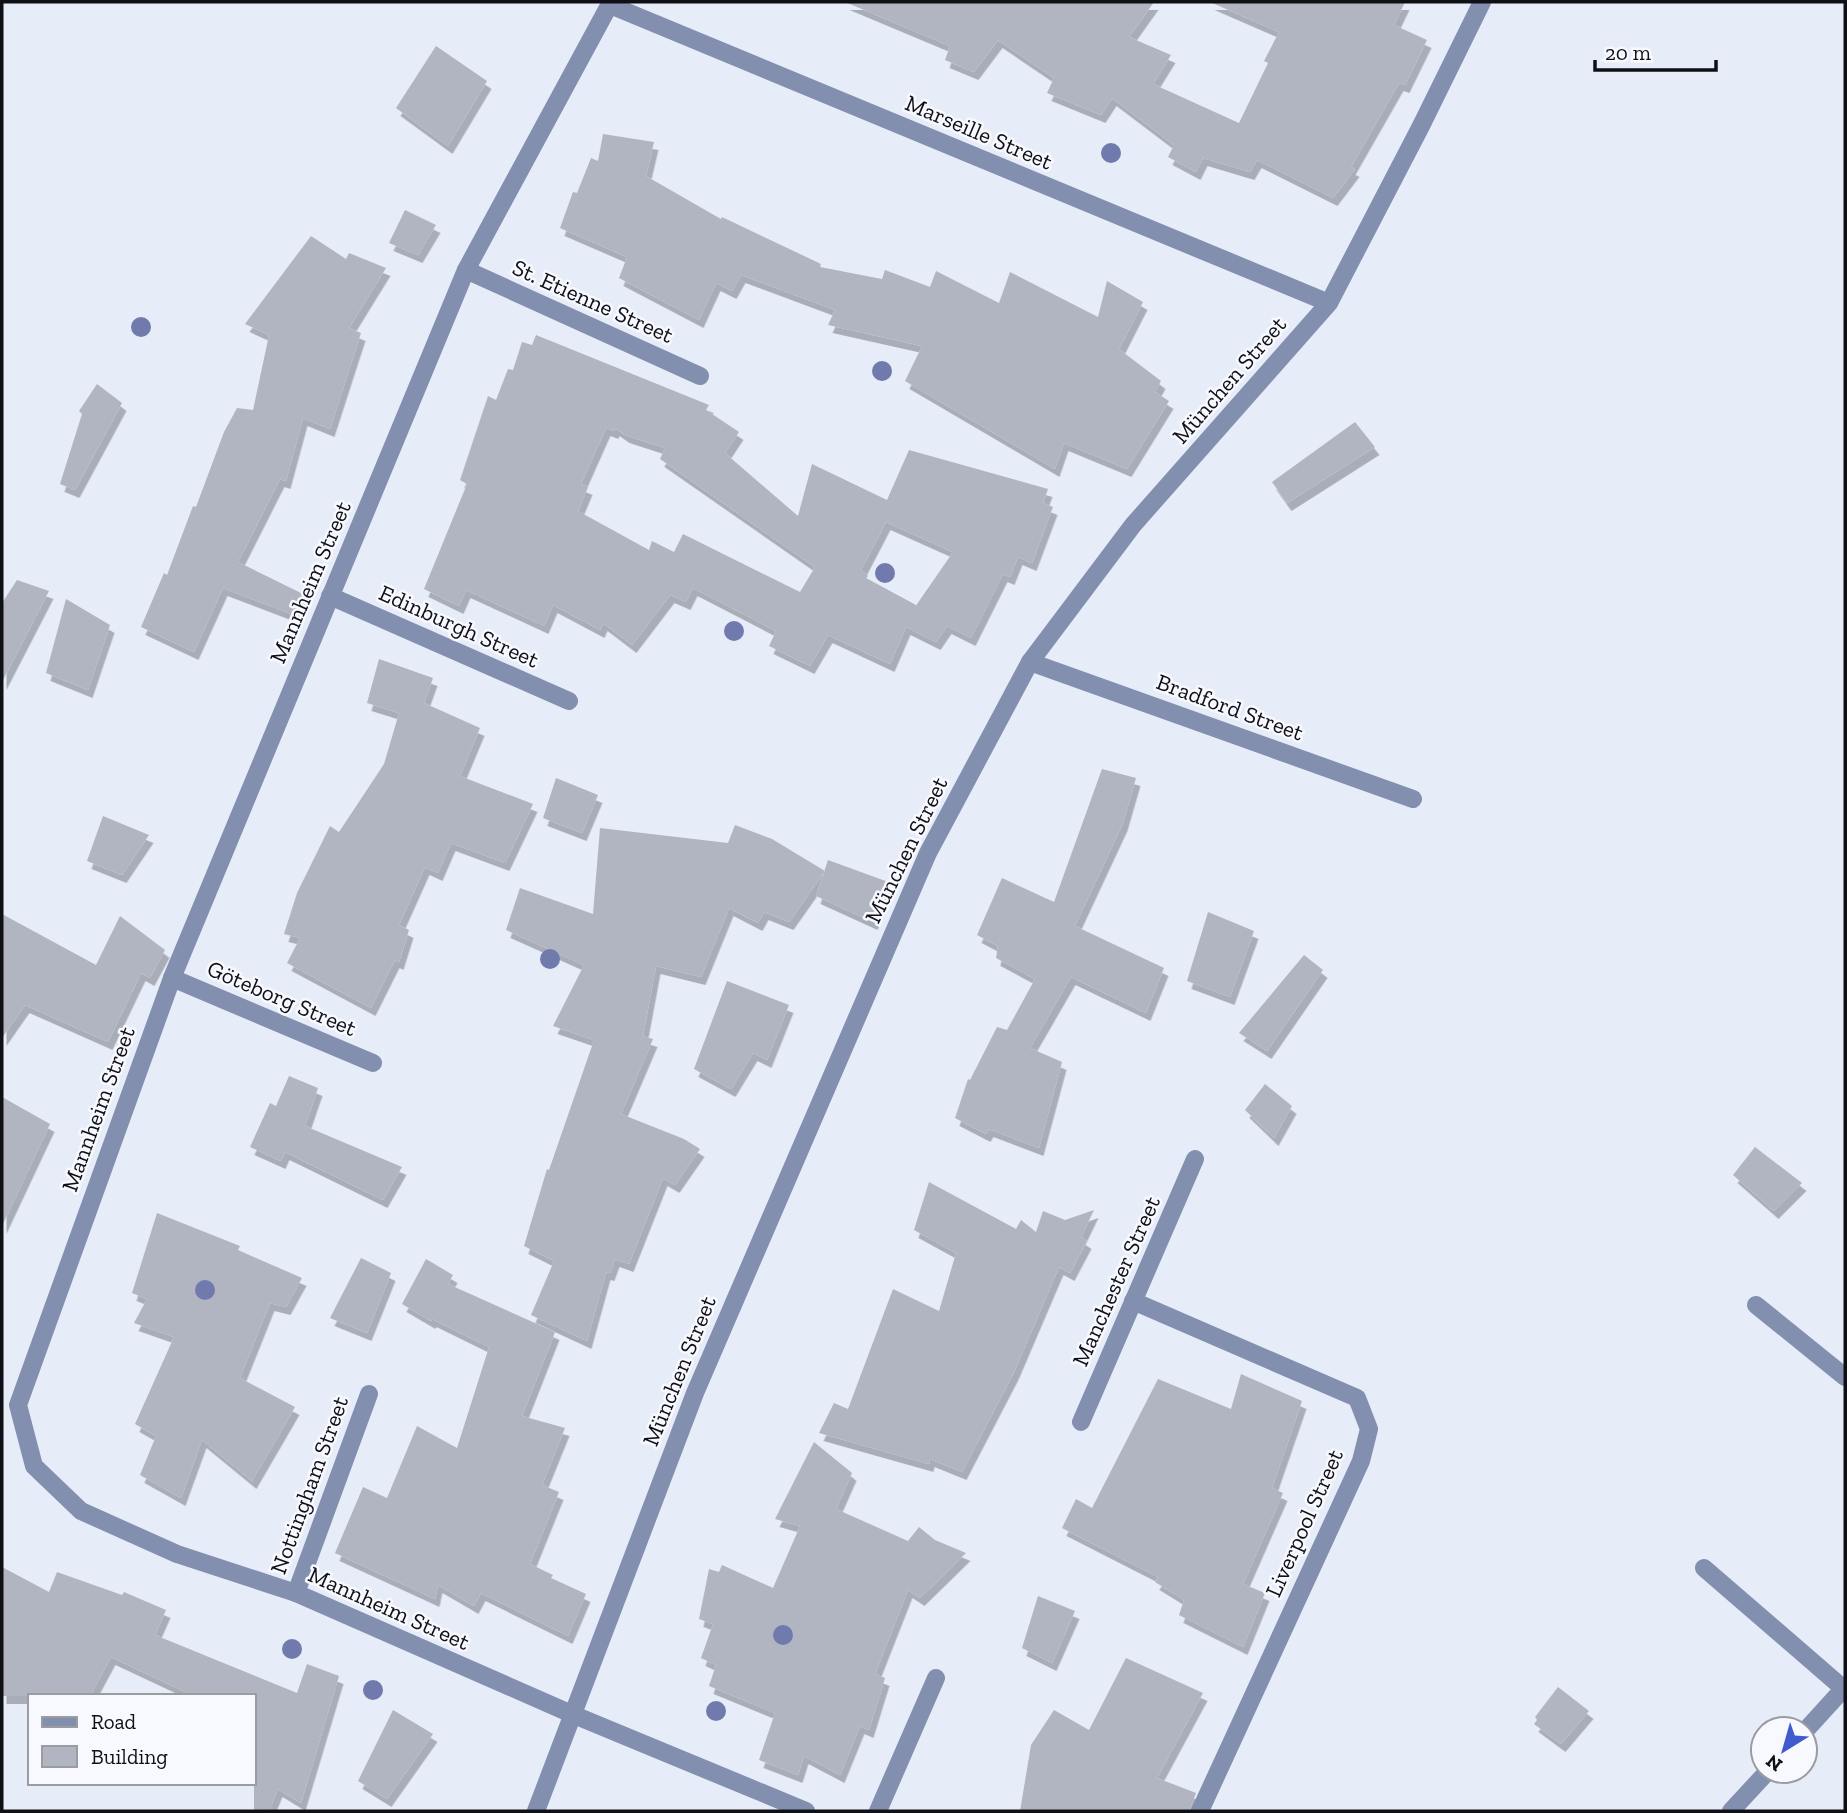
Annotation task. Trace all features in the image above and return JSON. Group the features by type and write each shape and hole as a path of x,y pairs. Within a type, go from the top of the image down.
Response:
{"street":[{"name":"München Street","path":"536,1811 695,1393 928,853 1030,662 1133,525 1329,303 1482,2"},
{"name":"Marseille Street","path":"610,3 1329,303"},
{"name":"Mannheim Street","path":"610,3 466,270 172,978 18,1405 34,1466 81,1511 177,1554 296,1593 574,1715 806,1811"},
{"name":"St. Etienne Street","path":"466,270 700,376"},
{"name":"Edinburgh Street","path":"330,596 569,701"},
{"name":"Bradford Street","path":"1030,662 1413,799"},
{"name":"Göteborg Street","path":"172,978 373,1063"},
{"name":"Manchester Street","path":"1081,1422 1195,1159"},
{"name":"Liverpool Street","path":"1133,1301 1357,1398 1369,1429 1361,1461 1200,1811"},
{"path":"1756,1305 1845,1377"},
{"name":"Nottingham Street","path":"296,1593 369,1394"},
{"path":"1704,1568 1844,1688 1819,1716"},
{"path":"878,1811 936,1678"},
{"path":"1731,1811 1755,1785"}],"building":[{"path":"845,2 1154,2 1129,37 1171,55 1153,84 1239,123 1268,63 1264,61 1279,32 1210,2 1405,2 1394,25 1427,40 1405,85 1399,83 1351,167 1355,169 1333,198 1257,160 1250,172 1203,158 1196,172 1168,157 1174,145 1112,98 1101,115 1047,93 1054,78 998,40 974,72 945,60 950,46"},
{"path":"436,46 487,81 448,146 396,108"},
{"path":"603,134 654,142 646,176 721,219 722,217 821,264 820,267 882,279 885,270 930,287 936,271 999,303 1010,272 1098,317 1107,281 1143,302 1119,349 1161,381 1155,392 1169,401 1127,469 1064,443 1055,469 905,381 922,346 828,325 835,310 741,275 732,291 716,283 699,320 619,278 627,257 560,228 573,192 577,193 591,158 598,161"},
{"path":"405,210 436,225 418,255 389,243"},
{"path":"311,236 346,259 349,253 386,268 349,328 361,333 330,429 303,418 286,481 280,479 238,562 303,594 294,615 223,588 194,652 141,627 164,573 167,575 193,506 196,507 224,432 237,408 253,410 269,335 245,324"},
{"path":"536,335 709,405 706,410 739,432 725,453 798,516 812,464 887,500 909,450 1048,489 1043,503 1053,507 1032,563 1018,557 1010,577 1003,574 971,638 947,626 936,642 906,627 890,664 828,635 810,666 769,646 776,631 693,588 686,602 670,595 632,645 603,623 600,630 553,605 544,626 466,590 459,606 424,589 467,484 460,480 488,396 496,400 508,369 513,370 522,342 532,345","holes":["606,428 614,431 615,428 625,435 665,448 660,459 815,567 800,592 683,534 674,552 652,541 649,550 578,511 588,487 581,484","886,522 953,552 915,607 916,605 866,578 868,576 861,570"]},
{"path":"97,384 122,403 75,490 60,484 82,414 79,411"},
{"path":"1355,422 1375,447 1287,503 1272,482"},
{"path":"17,580 49,591 2,682 2,603"},
{"path":"66,599 110,625 88,690 46,673"},
{"path":"379,659 433,678 424,703 480,728 460,776 533,804 505,863 451,843 438,873 425,867 399,925 409,930 399,962 395,960 371,1008 287,963 300,938 284,934 297,893 330,826 339,832 384,764 399,713 367,703"},
{"path":"1102,769 1136,778 1123,823 1075,926 1164,968 1146,1013 1071,977 1030,1048 1062,1062 1039,1148 989,1129 986,1134 955,1118 968,1079 970,1080 997,1027 1007,1030 1035,979 996,958 998,946 977,935 1002,878 1054,902"},
{"path":"556,778 598,795 582,833 543,818"},
{"path":"103,816 149,835 122,875 87,861"},
{"path":"735,825 772,839 825,871 789,922 764,912 758,923 729,908 701,977 656,966 643,1036 653,1039 621,1114 684,1139 700,1149 675,1185 663,1178 629,1264 615,1259 610,1273 606,1272 587,1341 531,1315 554,1261 524,1246 547,1169 549,1170 594,1040 553,1026 584,965 506,930 520,888 593,914 600,828 728,843"},
{"path":"828,860 891,883 873,922 816,896"},
{"path":"1208,912 1254,931 1230,997 1187,981"},
{"path":"2,914 96,965 120,916 165,950 150,978 141,973 108,1042 25,1005 2,1038"},
{"path":"1304,955 1323,970 1267,1051 1239,1033"},
{"path":"727,981 789,1005 767,1060 753,1053 731,1089 694,1069"},
{"path":"289,1076 318,1088 305,1126 402,1167 383,1200 285,1152 281,1161 250,1147 270,1103 276,1106"},
{"path":"1265,1084 1292,1106 1274,1138 1245,1110"},
{"path":"2,1097 50,1124 2,1226"},
{"path":"1755,1147 1802,1183 1774,1211 1733,1175"},
{"path":"929,1182 1016,1229 1021,1220 1036,1232 1043,1211 1065,1220 1094,1210 1081,1237 1087,1241 1070,1273 1059,1267 1014,1372 962,1472 930,1459 929,1464 819,1433 834,1403 848,1409 893,1289 939,1311 956,1253 914,1230"},
{"path":"157,1213 240,1246 238,1250 302,1278 286,1307 270,1303 240,1378 295,1407 252,1481 202,1440 181,1498 140,1475 156,1436 135,1424 174,1337 134,1323 147,1299 132,1293"},
{"path":"361,1258 391,1273 367,1333 330,1318"},
{"path":"426,1259 453,1275 448,1284 555,1332 522,1416 565,1428 542,1485 559,1492 530,1564 553,1575 551,1578 586,1594 568,1636 481,1593 474,1606 438,1585 435,1599 335,1553 363,1487 387,1498 417,1426 457,1448 489,1347 432,1319 431,1321 402,1304"},
{"path":"1241,1374 1302,1401 1272,1488 1283,1493 1243,1584 1265,1593 1243,1647 1179,1615 1184,1600 1155,1582 1158,1577 1062,1528 1076,1499 1092,1508 1158,1379 1231,1409"},
{"path":"814,1442 852,1473 836,1509 908,1541 919,1527 935,1540 966,1553 920,1598 908,1590 875,1674 885,1678 869,1730 860,1726 840,1775 804,1756 798,1775 759,1760 775,1713 709,1686 716,1665 701,1658 713,1624 699,1619 709,1569 719,1572 722,1565 773,1588 800,1526 775,1519"},
{"path":"2,1567 49,1592 57,1572 122,1595 124,1592 166,1610 155,1635 297,1693 307,1664 339,1676 301,1803 278,1789 269,1811 254,1811 256,1694 190,1694 111,1657 91,1694 2,1696"},
{"path":"1038,1596 1075,1611 1052,1663 1022,1648"},
{"path":"1126,1658 1203,1693 1157,1778 1196,1793 1189,1811 1020,1811 1031,1745 1054,1710 1089,1730"},
{"path":"1558,1687 1589,1711 1561,1744 1534,1724 1537,1720 1535,1717"},
{"path":"393,1710 433,1734 387,1799 358,1781"}]}
